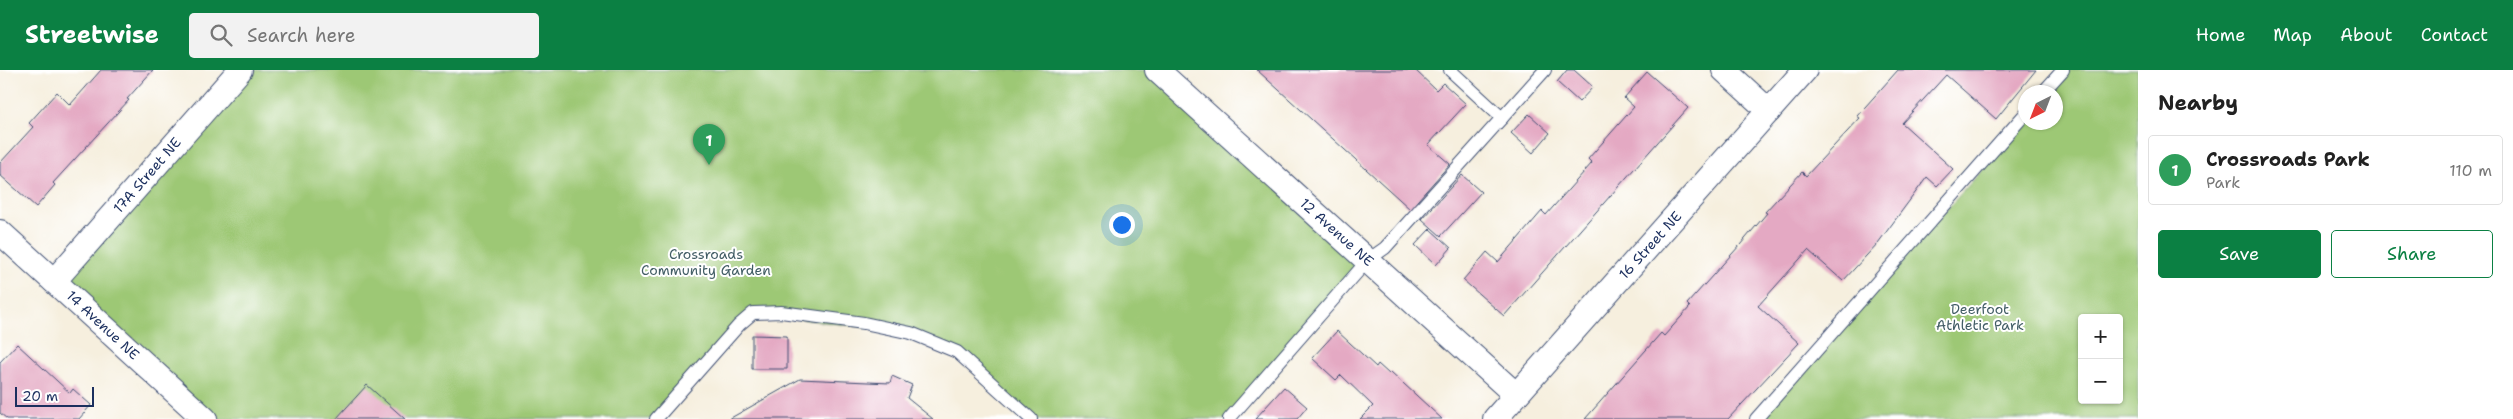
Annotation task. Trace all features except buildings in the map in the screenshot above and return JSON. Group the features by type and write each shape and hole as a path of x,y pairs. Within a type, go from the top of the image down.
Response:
{"street":[{"name":"17A Street NE","path":"54,281 240,70"},
{"name":"12 Avenue NE","path":"1157,70 1516,395"},
{"path":"1724,70 1769,111"},
{"name":"16 Street NE","path":"1495,419 1805,70"},
{"name":"14 Avenue NE","path":"0,232 198,417"}],"lane":[{"path":"1450,70 1502,118"},
{"path":"1229,419 1368,260 1385,248 1545,70"},
{"path":"2049,85 2063,70"},
{"path":"1756,419 2018,122"},
{"path":"656,419 753,313 781,312 864,323 911,332 934,341 957,352 1031,419"}],"green space":[{"name":"Crossroads Community Garden","path":"240,70 1157,70 1368,260 1229,419 1031,419 957,352 911,333 753,313 656,419 204,419 54,281"},
{"name":"Deerfoot Athletic Park","path":"2063,70 2138,70 2138,419 1756,419 2019,130 2063,130 2063,85 2049,85"}],"place":[{"name":"Crossroads Park","path":"709,165"}]}
